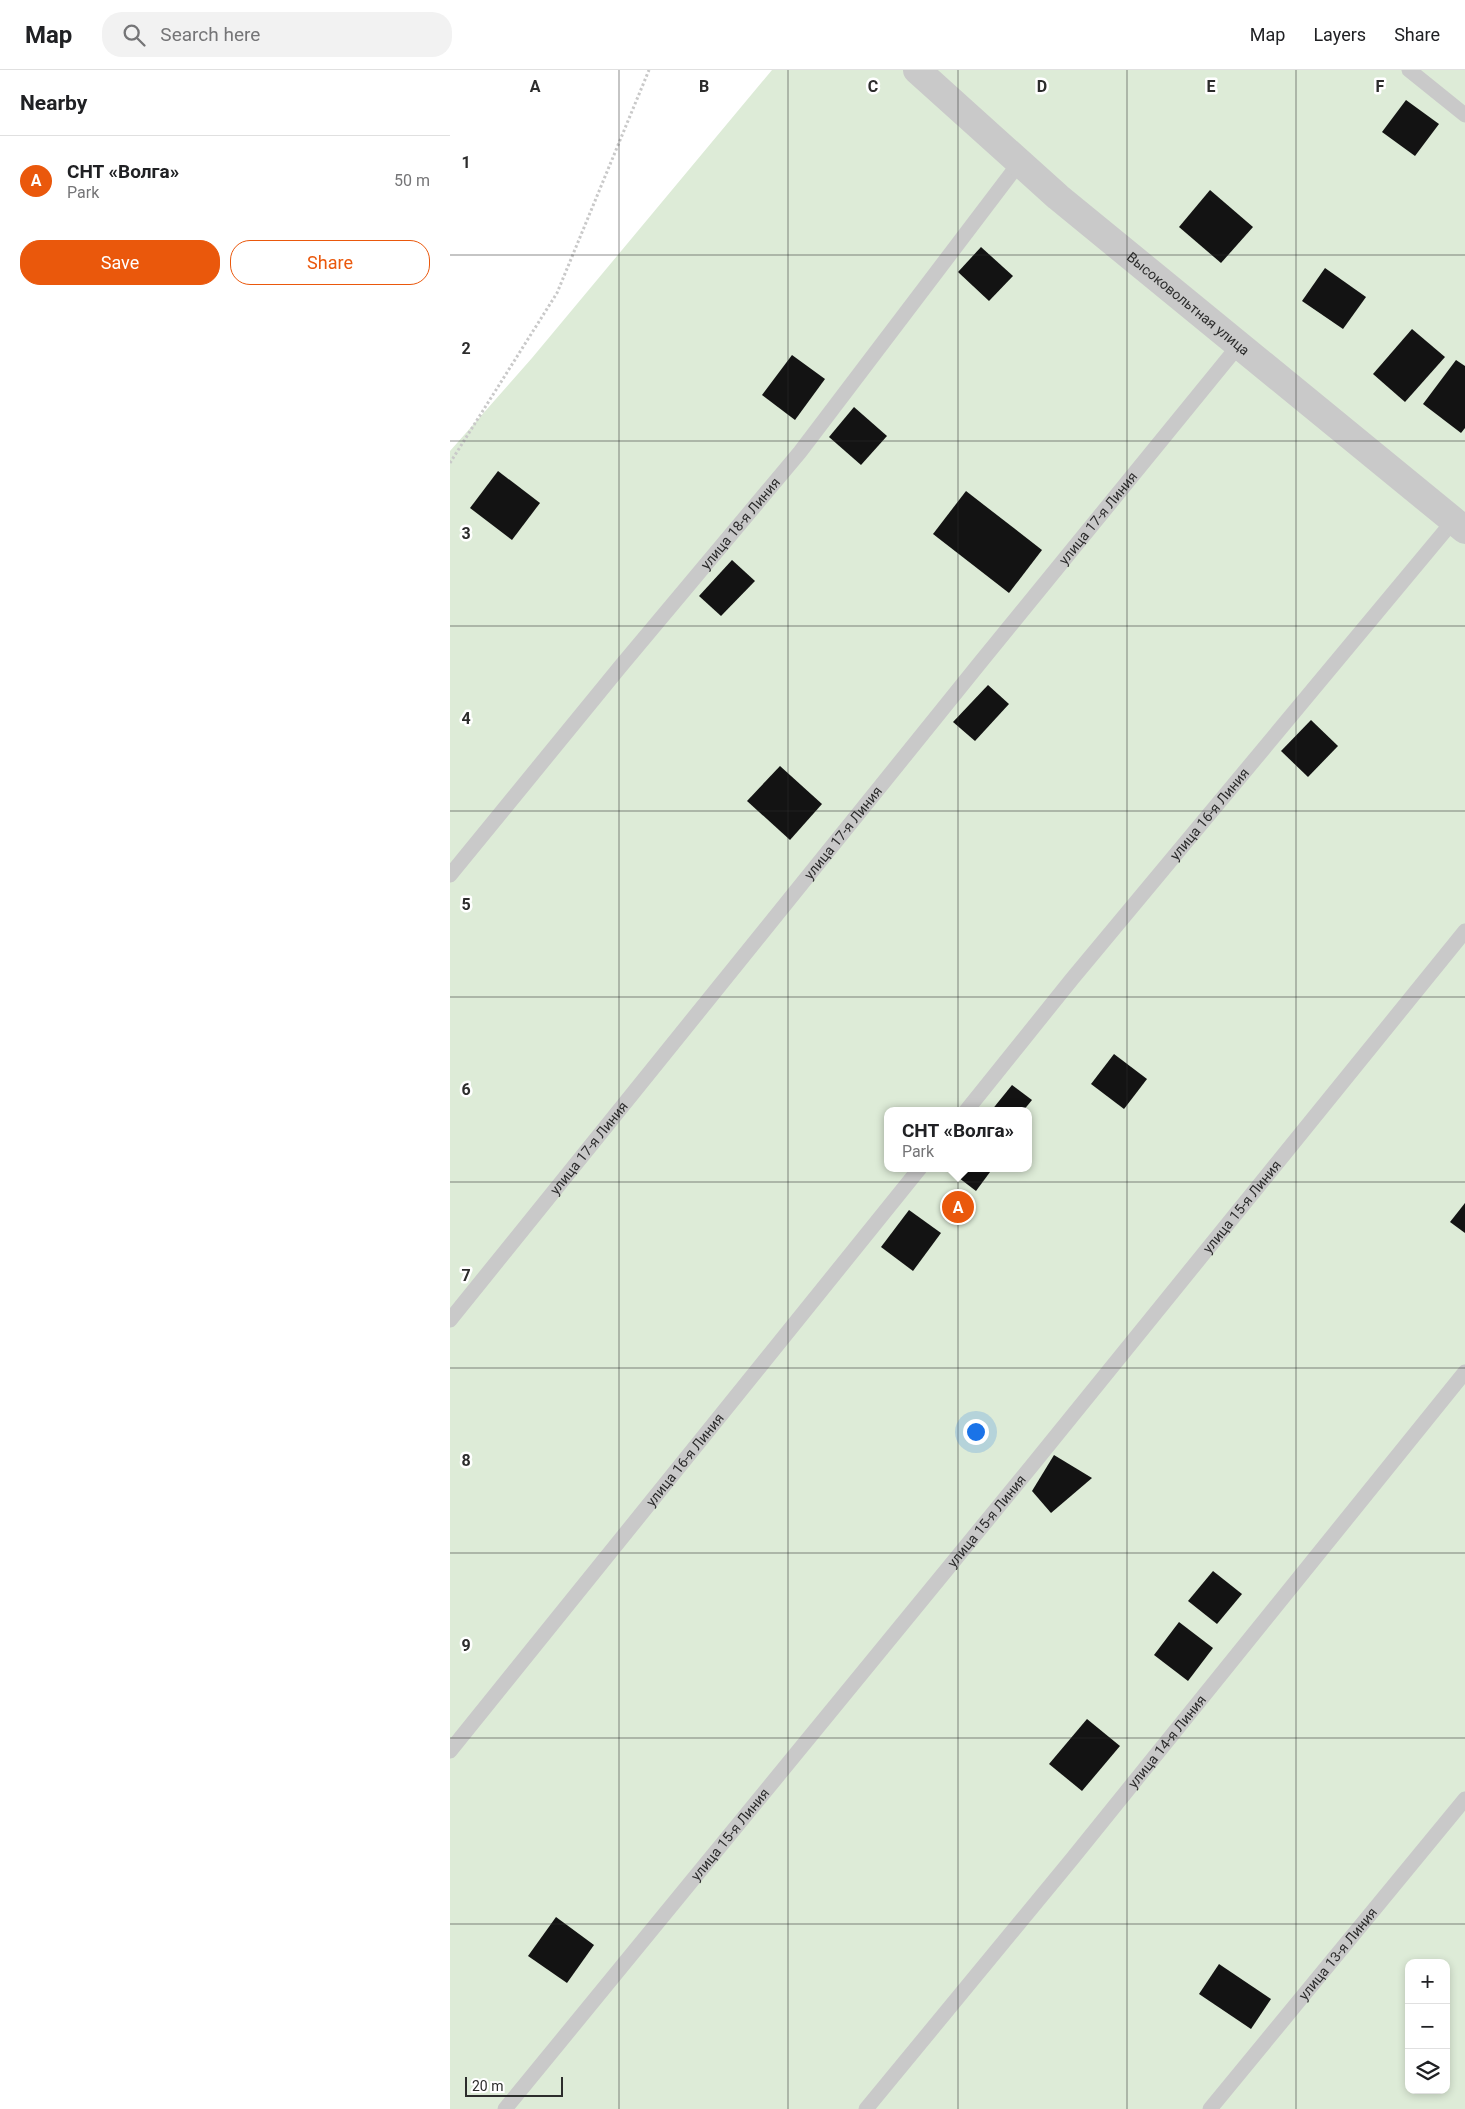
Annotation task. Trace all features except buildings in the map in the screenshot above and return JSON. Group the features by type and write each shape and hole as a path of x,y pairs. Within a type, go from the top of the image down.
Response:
{"street":[{"name":"Высоковольтная улица","path":"917,70 1058,197 1460,525"}],"lane":[{"path":"1409,70 1465,115"},
{"name":"улица 18-я Линия","path":"450,875 620,667 800,452 1020,162"},
{"name":"улица 17-я Линия","path":"450,1320 966,680 1239,346"},
{"name":"улица 16-я Линия","path":"969,1107 1072,979 1460,525"},
{"name":"улица 15-я Линия","path":"506,2109 1030,1468 1465,931"},
{"name":"улица 16-я Линия","path":"450,1751 917,1172"},
{"name":"улица 14-я Линия","path":"866,2109 1072,1859 1465,1372"},
{"name":"улица 13-я Линия","path":"1210,2109 1465,1799"}],"path":[{"path":"450,463 557,293 649,70"}],"green space":[{"path":"772,70 1465,70 1465,2109 450,2109 450,451 532,358"}],"place":[{"name":"СНТ «Волга»","path":"958,1207"}]}
